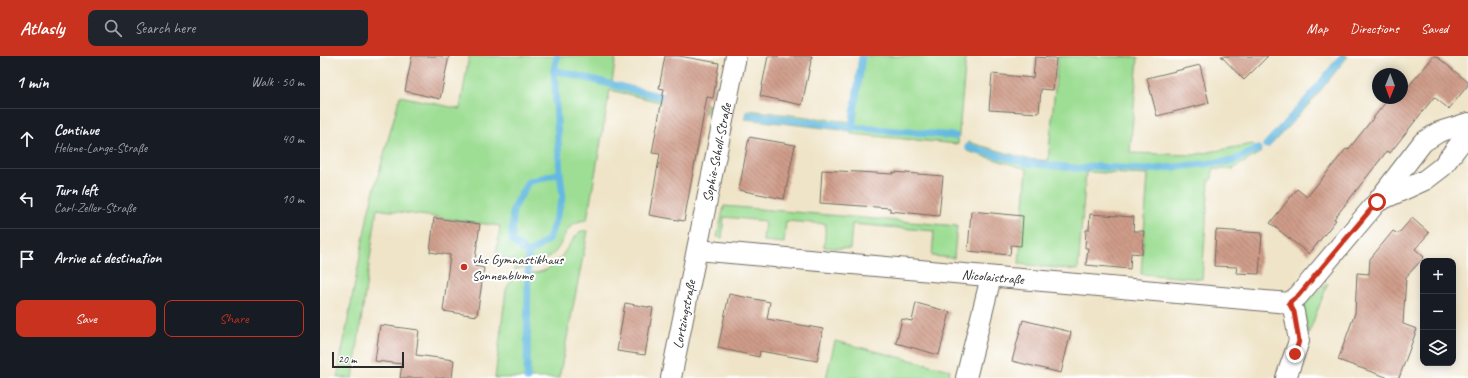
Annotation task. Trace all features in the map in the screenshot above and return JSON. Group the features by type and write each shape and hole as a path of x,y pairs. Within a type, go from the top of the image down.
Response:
{"street":[{"name":"Sophie-Scholl-Straße","path":"697,250 736,56"},
{"path":"1286,378 1299,341 1294,312 1289,303 1298,296 1377,202 1423,142 1439,132 1468,123"},
{"path":"1377,202 1425,180 1442,167 1468,133"},
{"name":"Nicolaistraße","path":"697,250 1289,303"},
{"name":"Lortzingstraße","path":"672,378 697,250"},
{"path":"966,378 991,277"}],"green space":[{"path":"469,56 616,56 612,82 709,105 706,113 610,90 587,220 579,221 573,224 569,228 557,250 548,258 534,265 515,270 515,260 496,257 500,226 377,209 353,378 337,378 369,209 400,96 460,109"},
{"path":"862,56 966,56 958,144 851,134 851,131 745,119 747,110 852,122"},
{"path":"1058,56 1138,57 1130,153 1193,155 1253,144 1261,152 1233,169 1213,169 1212,179 1209,180 1202,279 1141,274 1148,175 1086,172 1078,270 1019,264 1027,169 967,151 968,142 1028,159 1048,161"},
{"path":"1339,56 1348,56 1312,101 1268,148 1265,142 1312,90"},
{"path":"724,206 957,226 954,258 932,256 934,231 852,224 850,249 824,247 826,224 786,221 784,243 763,241 765,221 724,217 722,238 717,237"},
{"path":"581,231 588,231 559,378 495,378 506,290 509,284 513,279 542,271 553,266"},
{"path":"1328,283 1308,335 1303,304"},
{"path":"835,341 950,370 948,378 826,378"}],"building":[{"path":"412,56 449,56 440,99 405,91"},
{"path":"665,56 679,56 719,63 713,98 707,97 684,221 649,215 660,154 652,153 664,89 659,88"},
{"path":"768,56 812,56 802,105 760,96"},
{"path":"1221,56 1268,56 1244,80"},
{"path":"1434,56 1436,56 1468,82 1468,85 1449,109 1434,97 1390,153 1387,151 1309,254 1270,223 1297,189 1307,197 1346,149 1348,150 1384,104 1408,104 1408,87"},
{"path":"1035,57 1056,58 1053,90 1041,89 1039,113 989,110 992,74 1033,78"},
{"path":"1200,65 1209,103 1157,116 1147,78"},
{"path":"749,137 795,145 784,199 739,190"},
{"path":"822,170 893,174 893,172 943,176 939,216 890,211 890,208 820,203"},
{"path":"971,211 1023,216 1021,246 1011,245 1010,255 968,251"},
{"path":"1090,214 1134,217 1133,231 1144,231 1142,254 1131,253 1130,269 1086,265 1088,248 1085,248 1086,230 1089,230"},
{"name":"vhs Gymnastikhaus Sonnenblume","path":"434,218 480,224 474,266 484,268 477,316 443,311 450,255 430,252"},
{"path":"1412,218 1429,233 1415,249 1424,257 1420,258 1420,261 1406,277 1403,324 1417,329 1399,378 1389,378 1338,360 1355,313 1357,273 1369,274 1370,259 1393,231 1398,234"},
{"path":"1216,230 1262,233 1259,274 1236,273 1237,267 1214,266"},
{"path":"729,294 770,302 767,319 823,329 817,361 760,351 759,357 718,348"},
{"path":"625,303 653,308 645,355 617,351"},
{"path":"916,303 950,312 939,355 896,343 902,319 912,321"},
{"path":"1023,320 1071,332 1061,373 1012,361"},
{"path":"380,325 419,330 416,355 454,360 452,378 400,378 402,364 375,361"}],"waterway":[{"path":"527,378 528,254 549,239 563,197 560,173 554,70 557,56"},
{"path":"852,127 862,56"},
{"path":"1266,145 1309,98 1343,56"},
{"path":"554,70 670,99"},
{"path":"749,115 852,127 955,136"},
{"path":"968,147 1028,163 1084,169 1090,166 1146,170 1233,161 1258,149"},
{"path":"528,254 512,240 513,210 528,182 560,173"}],"place":[{"name":"vhs Gymnastikhaus Sonnenblume","path":"464,267"}],"route":[{"path":"1295,354 1299,341 1294,312 1289,303 1298,296 1377,202"}]}
